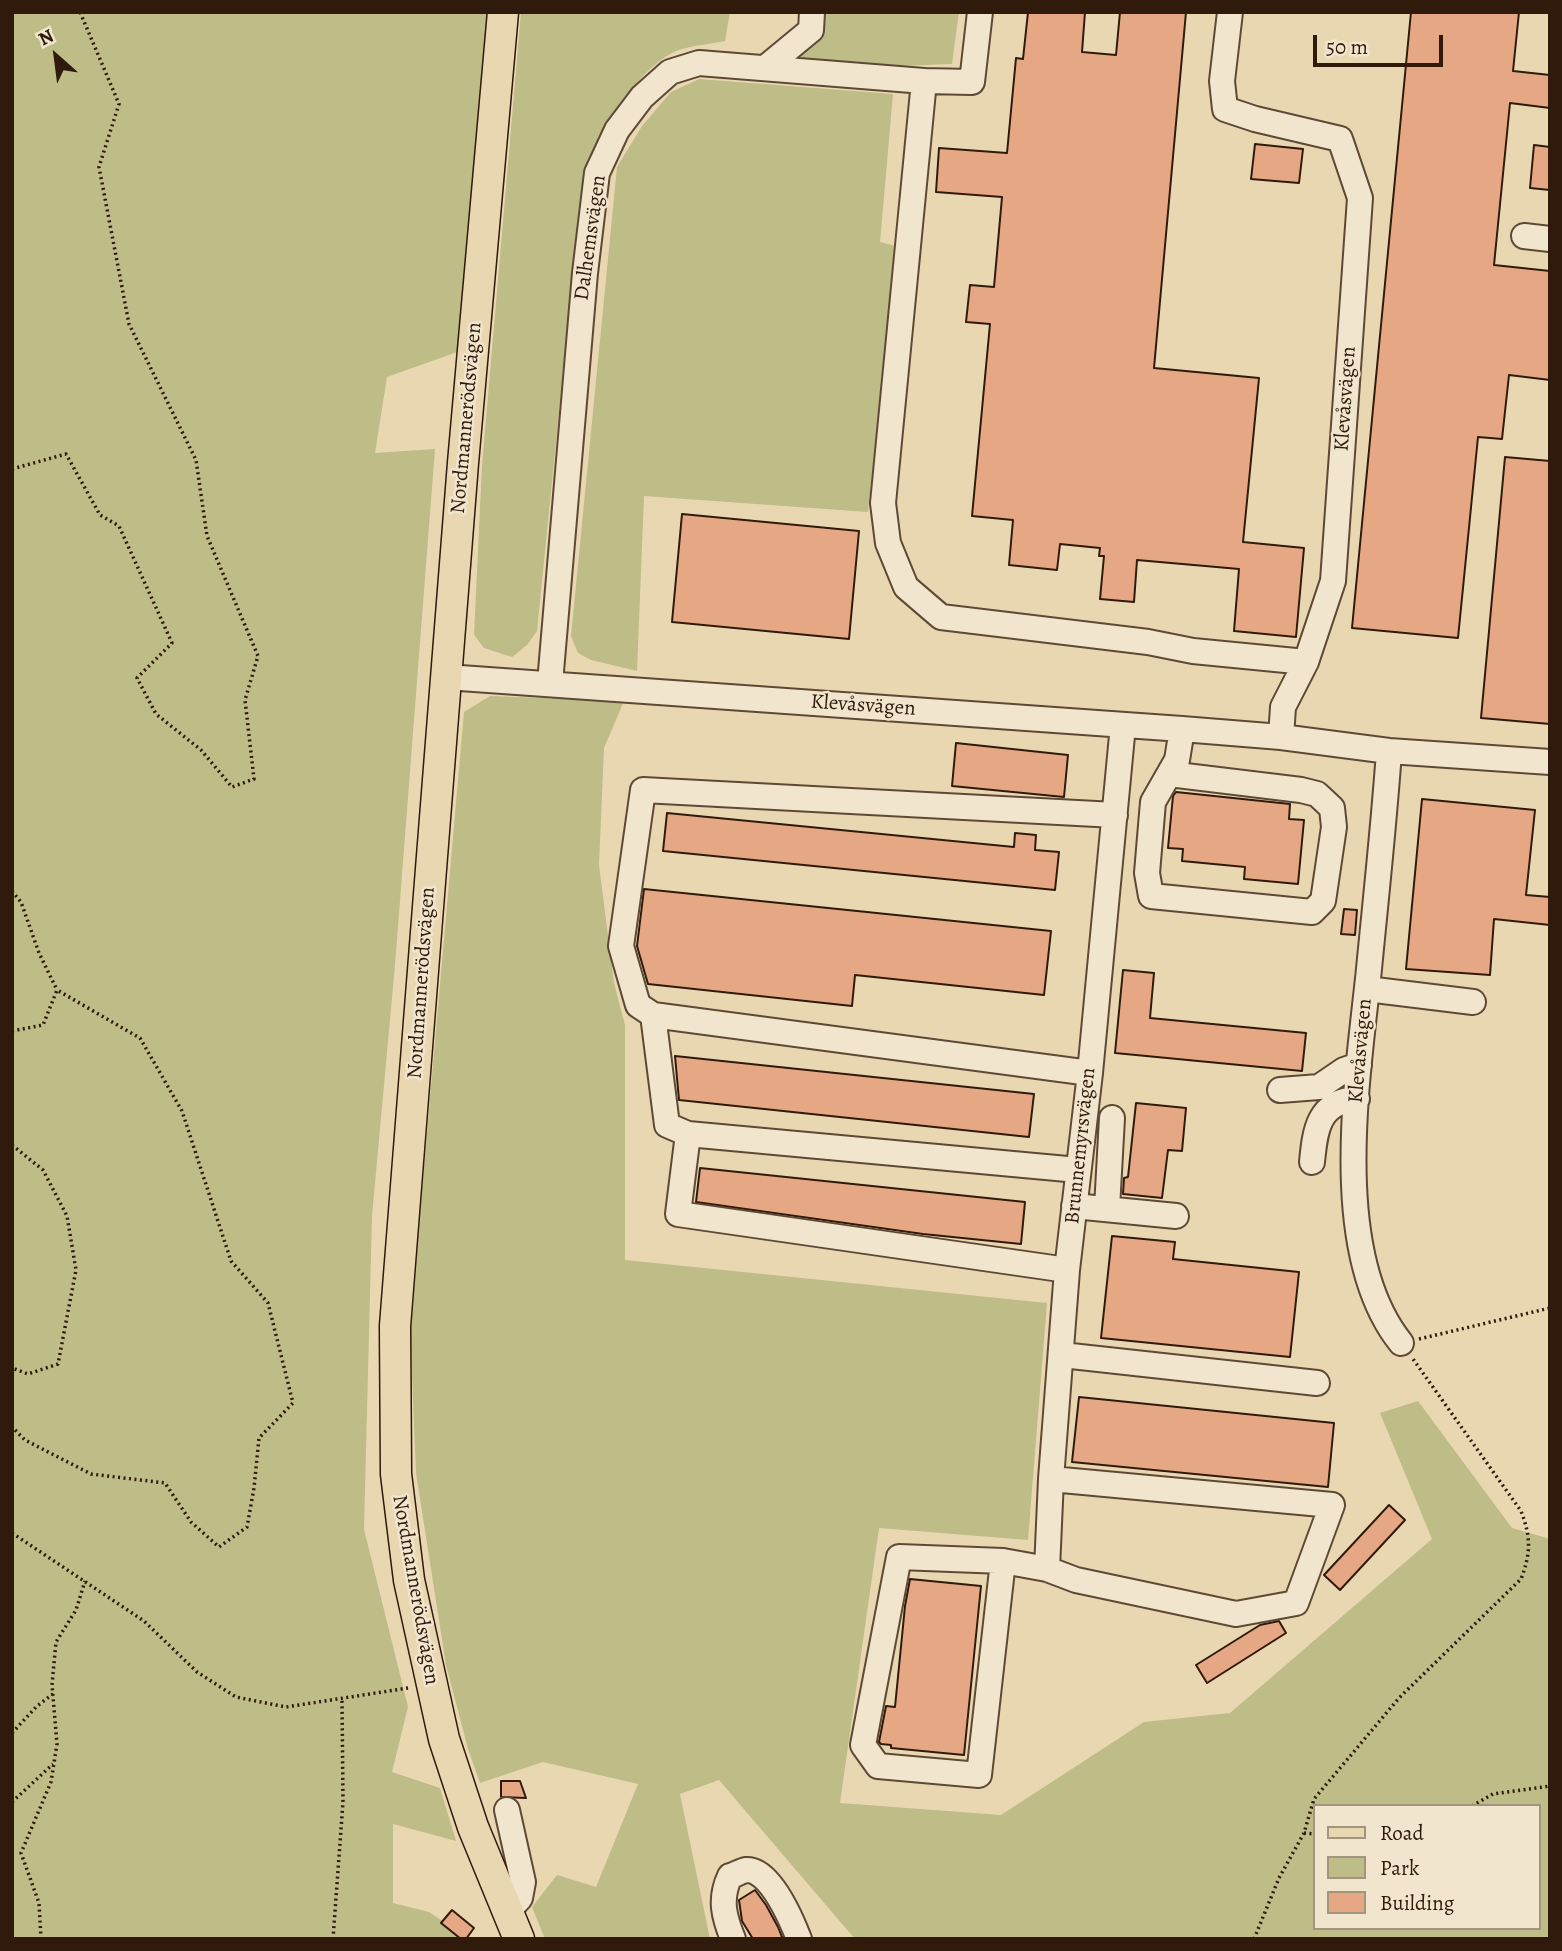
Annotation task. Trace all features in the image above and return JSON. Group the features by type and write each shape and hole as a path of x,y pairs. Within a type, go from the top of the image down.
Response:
{"main road":[{"name":"Nordmannerödsvägen","path":"503,12 446,677 395,1326 396,1475 409,1580 444,1740 468,1814 513,1925"}],"street":[{"path":"765,68 811,30 812,12"},
{"name":"Dalhemsvägen","path":"550,683 584,273 597,173 617,130 642,97 670,72 699,63 923,81 972,82 980,12"},
{"name":"Klevåsvägen","path":"1230,12 1222,81 1225,109 1255,119 1340,138 1360,198 1333,581 1306,662 1283,707 1281,737"},
{"path":"923,81 883,503 888,543 906,587 941,617 1148,642 1193,651 1306,662"},
{"path":"1524,236 1550,239"},
{"name":"Klevåsvägen","path":"446,677 1182,729 1281,737 1389,751 1550,762"},
{"name":"Brunnemyrsvägen","path":"1047,1569 1051,1479 1068,1270 1090,1073 1123,725"},
{"path":"1169,774 1317,794 1332,808 1334,827 1323,901 1312,912 1151,896 1147,873 1153,803 1169,774 1177,760 1182,729"},
{"name":"Klevåsvägen","path":"1389,751 1359,1065 1354,1164 1361,1250 1377,1305 1387,1326 1401,1343"},
{"path":"1090,1073 653,1015 638,1005 621,946 643,789 1115,815"},
{"path":"1367,989 1473,1002"},
{"path":"653,1015 667,1125 688,1134 1079,1170"},
{"path":"1280,1090 1319,1087 1343,1070 1359,1065"},
{"path":"1312,1162 1318,1121 1345,1099 1357,1099"},
{"path":"1107,1208 1112,1118"},
{"path":"688,1134 678,1214 1068,1270"},
{"path":"1074,1206 1176,1216"},
{"path":"1062,1355 1317,1382"},
{"path":"1003,1561 979,1774 878,1766 863,1745 898,1557 1003,1561 1047,1569 1076,1580 1236,1614 1296,1603 1332,1505 1051,1479"},
{"path":"507,1810 523,1882 513,1925"},
{"path":"733,1939 723,1915 723,1889 730,1876 747,1870 759,1873 775,1891 789,1914 799,1939"}],"path":[{"path":"12,469 66,454 100,514 119,526 172,643 137,678 156,714 201,750 232,787 254,779 244,700 258,656 207,536 196,460 129,324 99,167 119,104 80,12"},
{"path":"12,891 21,902 39,953 57,990 140,1038 182,1111 231,1261 268,1303 293,1403 259,1438 247,1527 219,1547 191,1522 165,1483 91,1474 25,1440 12,1427"},
{"path":"12,1031 43,1025 57,990"},
{"path":"12,1145 43,1170 67,1216 76,1270 58,1364 28,1374 12,1368"},
{"path":"1254,1939 1279,1878 1304,1833 1314,1799 1399,1698 1521,1579 1529,1559 1528,1529 1521,1511 1401,1343 1550,1308"},
{"path":"12,1533 144,1621 197,1672 236,1697 286,1707 431,1682"},
{"path":"41,1939 38,1903 21,1853 51,1782 57,1744 52,1694 56,1642 76,1610 85,1581"},
{"path":"12,1733 52,1694"},
{"path":"334,1939 343,1802 342,1699"},
{"path":"12,1802 54,1763"},
{"path":"1476,1804 1493,1794 1550,1786"},
{"path":"1304,1833 1314,1834"}],"green space":[{"path":"12,12 488,12 463,350 387,377 375,453 435,449 395,965 372,1216 364,1529 408,1707 392,1772 440,1788 456,1841 393,1824 393,1903 429,1912 470,1939 12,1939"},
{"path":"521,12 730,12 725,41 675,51 662,59 621,102 594,149 578,223 537,631 527,645 512,657 484,648 474,635 482,466"},
{"path":"801,12 959,12 952,64 896,66 798,59"},
{"path":"699,79 893,94 880,242 896,246 868,512 644,496 637,671 591,660 578,653 571,636 617,167 642,126 671,92"},
{"path":"490,696 624,701 604,748 599,865 614,983 625,1025 625,1260 1047,1303 1028,1540 879,1528 840,1803 1001,1815 1144,1722 1230,1713 1432,1539 1380,1413 1418,1401 1512,1528 1550,1539 1550,1939 855,1939 719,1780 680,1794 710,1939 545,1939 532,1907 557,1875 596,1887 638,1784 543,1762 480,1783 468,1749 446,1665 416,1473 410,1326 464,712"}],"building":[{"path":"1028,12 1085,12 1082,52 1116,55 1120,12 1186,12 1154,368 1259,378 1243,542 1304,548 1296,637 1234,631 1239,569 1137,560 1134,602 1100,599 1104,556 1099,556 1100,548 1060,544 1057,570 1009,565 1013,520 972,516 990,324 966,322 970,285 994,287 1002,197 936,192 939,148 1007,153 1016,58 1023,59"},
{"path":"1411,12 1519,12 1513,71 1550,75 1550,108 1510,103 1494,265 1550,271 1550,380 1509,375 1502,439 1478,437 1458,638 1352,628"},
{"path":"1255,144 1303,149 1299,183 1251,179"},
{"path":"1534,145 1550,147 1550,190 1530,188"},
{"path":"1505,457 1550,461 1550,724 1481,718"},
{"path":"682,514 859,531 849,639 672,622"},
{"path":"956,743 1068,755 1064,797 952,786"},
{"path":"1176,792 1290,804 1289,819 1304,820 1298,884 1244,879 1245,867 1182,861 1183,849 1168,848 1173,796"},
{"path":"1422,799 1535,810 1526,895 1550,897 1550,925 1494,919 1490,975 1406,969"},
{"path":"667,813 1014,847 1015,833 1036,835 1035,850 1059,852 1055,890 663,851"},
{"path":"644,889 1051,931 1044,995 855,975 852,1006 648,984 637,946"},
{"path":"1344,909 1357,910 1355,935 1341,934"},
{"path":"1123,970 1154,973 1150,1018 1306,1033 1302,1071 1115,1053"},
{"path":"675,1056 1034,1094 1029,1137 679,1100"},
{"path":"1136,1103 1186,1108 1182,1151 1168,1150 1162,1198 1123,1194 1124,1178 1128,1177"},
{"path":"700,1168 1025,1202 1021,1244 923,1234 696,1202"},
{"path":"1112,1236 1175,1242 1173,1259 1299,1272 1290,1357 1101,1338"},
{"path":"1079,1397 1334,1423 1328,1487 1072,1462"},
{"path":"1389,1505 1405,1520 1340,1590 1324,1575"},
{"path":"910,1579 981,1586 964,1755 891,1748 891,1745 879,1742 886,1706 895,1707"},
{"path":"1279,1621 1286,1633 1207,1683 1196,1665 1260,1625"},
{"path":"501,1781 520,1781 526,1798 501,1797"},
{"path":"755,1890 778,1927 782,1937 779,1939 753,1939 742,1921 739,1900"},
{"path":"452,1910 474,1928 466,1939 461,1939 441,1923"}]}
